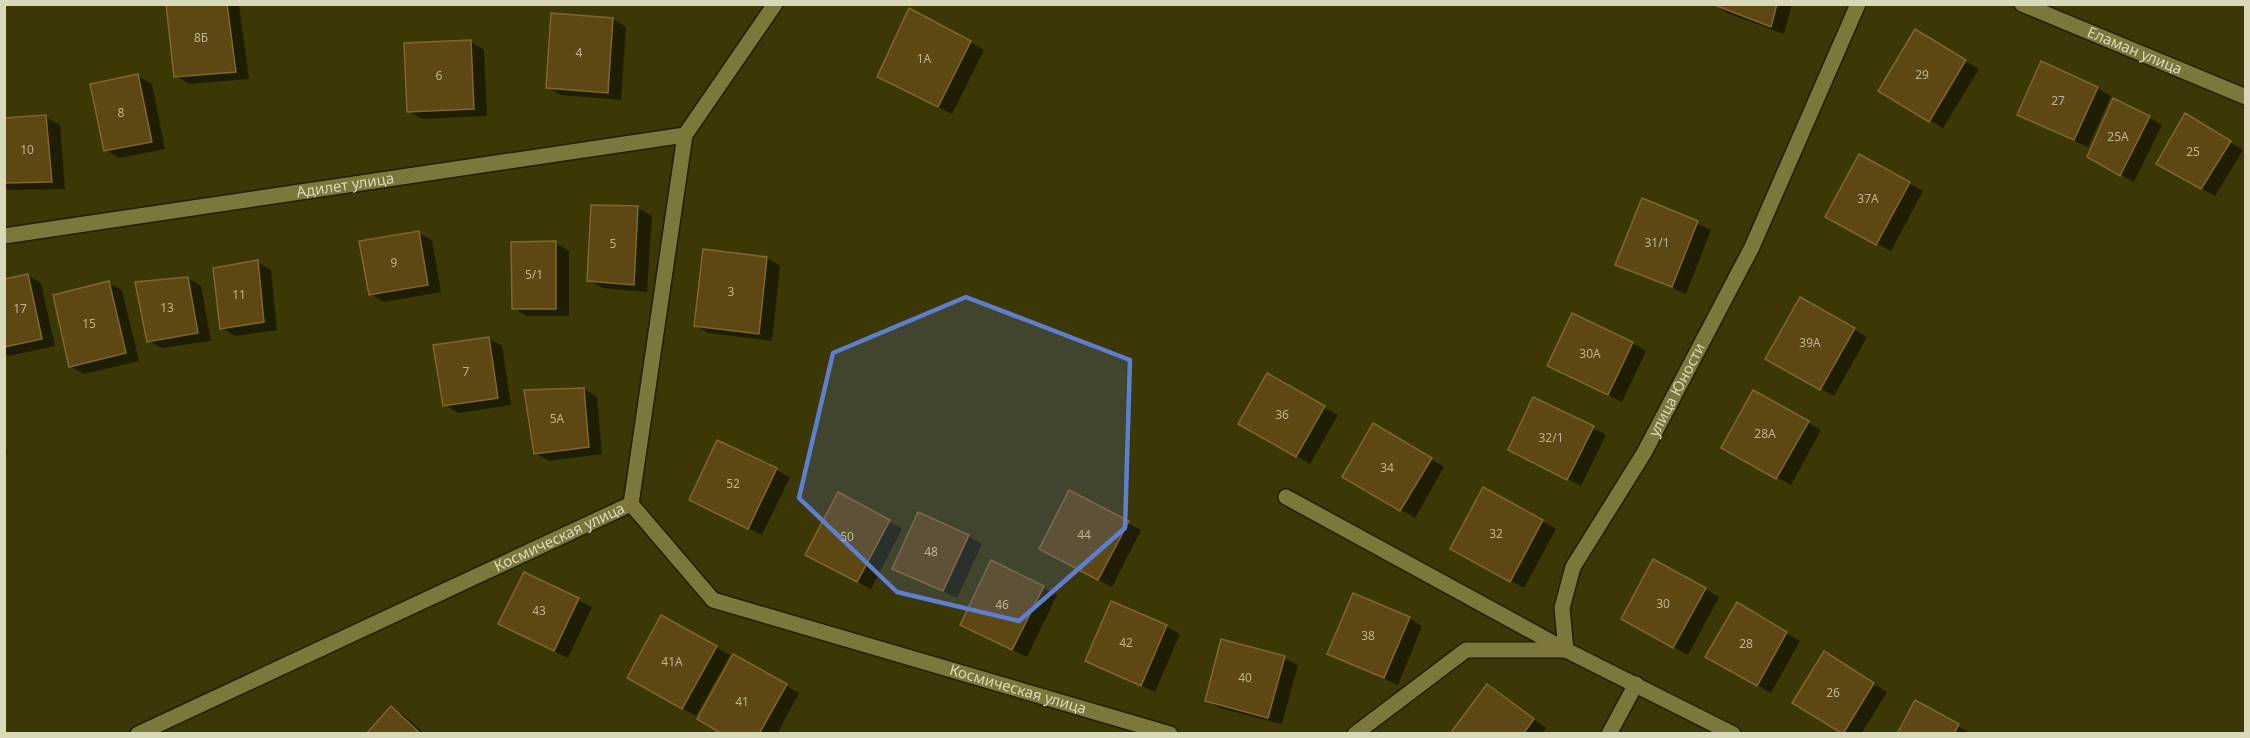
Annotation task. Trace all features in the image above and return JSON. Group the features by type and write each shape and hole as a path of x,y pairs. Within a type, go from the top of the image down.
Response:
{"street":[{"path":"631,504 685,135 775,4"},
{"name":"улица Юности","path":"1566,651 1562,608 1574,567 1644,453 1752,247 1858,4"},
{"name":"Еламан улица","path":"2022,4 2246,97"},
{"name":"Адилет улица","path":"4,236 685,135"},
{"path":"1286,497 1566,651 1733,734"},
{"name":"Космическая улица","path":"138,734 161,728 631,504 713,600 1170,734"},
{"path":"1355,734 1466,650 1566,651"},
{"path":"1608,734 1636,684"}],"highlighted area":[{"path":"966,297 1130,360 1125,528 1019,621 897,592 799,498 833,353"}],"building":[{"path":"166,4 227,4 236,72 174,77"},
{"path":"1712,4 1777,4 1771,27"},
{"path":"909,8 971,41 938,107 877,77"},
{"path":"551,13 613,18 608,93 546,88"},
{"path":"1915,29 1966,60 1929,122 1878,91"},
{"path":"471,40 474,109 407,112 404,43"},
{"path":"2041,61 2098,87 2074,140 2017,115"},
{"path":"138,74 152,142 104,151 90,84"},
{"path":"2113,98 2150,116 2120,176 2087,157"},
{"path":"2185,113 2231,141 2201,189 2156,164"},
{"path":"46,115 52,182 4,183 4,118"},
{"path":"1859,154 1910,182 1876,245 1825,217"},
{"path":"1642,198 1698,221 1672,287 1615,265"},
{"path":"591,205 638,206 634,285 587,281"},
{"path":"419,231 428,285 369,295 359,241"},
{"path":"556,241 556,309 512,309 511,242"},
{"path":"703,249 767,257 759,334 694,326"},
{"path":"258,260 264,322 220,329 213,268"},
{"path":"28,274 42,339 4,347 4,279"},
{"path":"188,277 198,333 147,342 135,282"},
{"path":"109,281 126,353 69,367 53,295"},
{"path":"1800,297 1855,328 1820,390 1765,359"},
{"path":"1572,313 1633,342 1608,395 1547,366"},
{"path":"489,337 498,398 443,406 433,345"},
{"path":"1267,373 1325,406 1296,457 1238,424"},
{"path":"584,388 589,447 534,454 524,390"},
{"path":"1753,390 1809,421 1776,479 1721,448"},
{"path":"1533,397 1594,426 1567,480 1508,450"},
{"path":"1373,423 1432,458 1400,511 1342,477"},
{"path":"717,440 777,468 748,529 689,500"},
{"path":"1483,487 1543,520 1510,582 1450,549"},
{"path":"1069,490 1129,521 1098,580 1039,549"},
{"path":"838,492 890,520 857,582 805,555"},
{"path":"918,512 969,535 943,591 892,569"},
{"path":"1653,559 1706,588 1673,648 1621,619"},
{"path":"991,560 1044,586 1012,650 960,625"},
{"path":"524,572 579,598 554,651 498,624"},
{"path":"1353,593 1410,617 1384,678 1327,654"},
{"path":"1111,601 1167,625 1141,686 1085,661"},
{"path":"1737,602 1787,632 1757,686 1705,657"},
{"path":"661,615 717,646 682,709 627,678"},
{"path":"1221,639 1285,656 1268,718 1205,701"},
{"path":"1824,651 1874,683 1843,734 1792,703"},
{"path":"733,654 787,684 759,734 722,734 697,719"},
{"path":"1487,684 1534,719 1523,734 1455,734 1452,731"},
{"path":"1915,700 1959,724 1954,734 1897,734"},
{"path":"391,706 421,734 366,734"}]}
